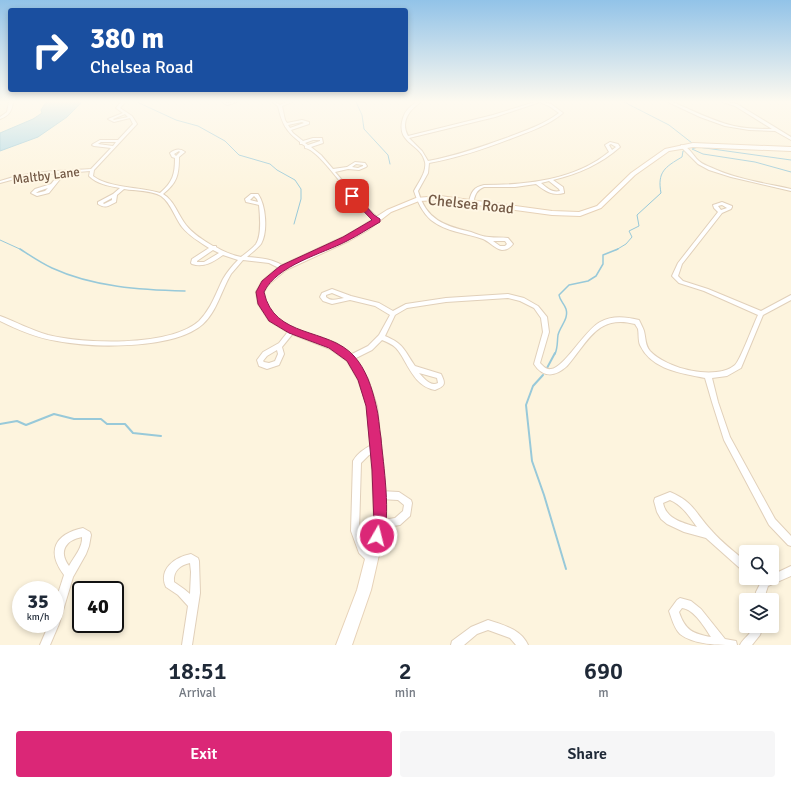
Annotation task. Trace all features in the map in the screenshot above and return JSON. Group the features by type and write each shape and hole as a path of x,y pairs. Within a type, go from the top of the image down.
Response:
{"street":[{"path":"128,132 92,170 91,176 96,181 161,194 171,202 174,212 187,231 223,253 232,257 244,259 269,260 283,268"},
{"path":"292,132 301,143 320,156 361,205 377,220"},
{"path":"404,132 406,138 420,152 427,162 427,168 416,191 418,199 430,217 450,229 488,239"},
{"path":"406,138 431,132"},
{"path":"427,162 444,160 524,132"},
{"path":"778,132 791,139"},
{"path":"301,143 313,139 321,140 322,142 306,147"},
{"path":"113,147 94,145 100,141 120,141"},
{"path":"682,146 691,152 694,159 698,163 711,169 791,190"},
{"name":"Chelsea Road","path":"346,644 364,590 380,524 380,495 372,406 363,379 350,358 333,346 292,331 272,319 262,304 260,292 270,277 283,268 346,239 389,212 418,199 440,198 552,213 585,213 599,207 634,174 662,153 682,146 729,146 791,149"},
{"path":"471,202 474,190 484,186 510,186 551,181 601,160 611,151"},
{"path":"161,194 174,182 177,171 177,158"},
{"path":"332,171 348,168"},
{"name":"Maltby Lane","path":"0,182 19,176 92,170"},
{"path":"52,185 63,172"},
{"path":"538,183 550,192 557,194 562,192 561,188 551,181"},
{"path":"115,195 124,187"},
{"path":"0,318 40,334 59,339 126,343 162,339 190,329 198,325 205,318 231,270 244,259 261,239 261,204"},
{"path":"720,212 680,264 675,276 681,282 706,290 761,314"},
{"path":"214,247 194,260 194,263 197,265 207,263 223,253"},
{"path":"350,358 370,348 381,337 393,314 406,306 446,300 508,296 522,299 536,306 544,317 546,332 537,364 544,371 552,372 563,366 593,330 606,321 615,318 626,318 637,322 641,330 642,343 648,353 661,363 674,369 708,376 725,374 739,366 761,314 791,297"},
{"path":"350,298 377,304 393,314"},
{"path":"279,346 292,331"},
{"path":"381,337 393,342 399,347 412,368"},
{"path":"708,376 727,438 772,522 791,542"},
{"path":"372,560 362,550 355,531 357,460 366,452 376,447"},
{"path":"380,495 399,496 408,503 407,513 397,522 380,524"},
{"path":"708,534 684,527 666,519 659,507 658,501 670,496 677,498 686,505 708,534 739,562"},
{"path":"187,645 193,604 196,571 195,561 191,558 178,562 171,569 168,577 169,584 181,592 193,604"},
{"path":"779,575 791,571"},
{"path":"64,590 69,574"},
{"path":"680,603 688,604 698,612 727,644 704,642 684,633 677,624 674,611 680,603"},
{"path":"456,645 474,630 488,625 513,634 523,645"},
{"path":"45,645 50,633"},
{"path":"745,645 756,633"}],"water":[{"path":"45,132 38,137 0,151 0,133"}],"waterway":[{"path":"209,132 225,141 239,155 270,164 277,170 295,180 301,189 301,199 294,224"},
{"path":"367,132 388,155 390,164"},
{"path":"678,132 692,143"},
{"path":"791,160 698,147 692,149 703,154 755,162 791,172"},
{"path":"617,249 626,244 632,237 629,231 639,226 637,215 661,193 661,175 667,167 682,157 683,151 685,150"},
{"path":"0,240 20,249"},
{"path":"20,249 52,268 84,279 117,286 151,290 185,291"},
{"path":"555,354 558,335 567,313 559,295 569,285 588,281 596,276 603,264 603,255 617,249"},
{"path":"547,368 555,353"},
{"path":"543,375 533,386 526,405 532,461 544,495 566,569"},
{"path":"0,424 17,421 26,425 54,414 74,419 101,419 107,424 125,424 133,433 161,436"}],"route":[{"path":"352,196 377,220 346,239 283,268 270,277 260,292 262,304 272,319 292,331 333,346 350,358 363,379 372,406 378,470 380,524 377,536"}]}
